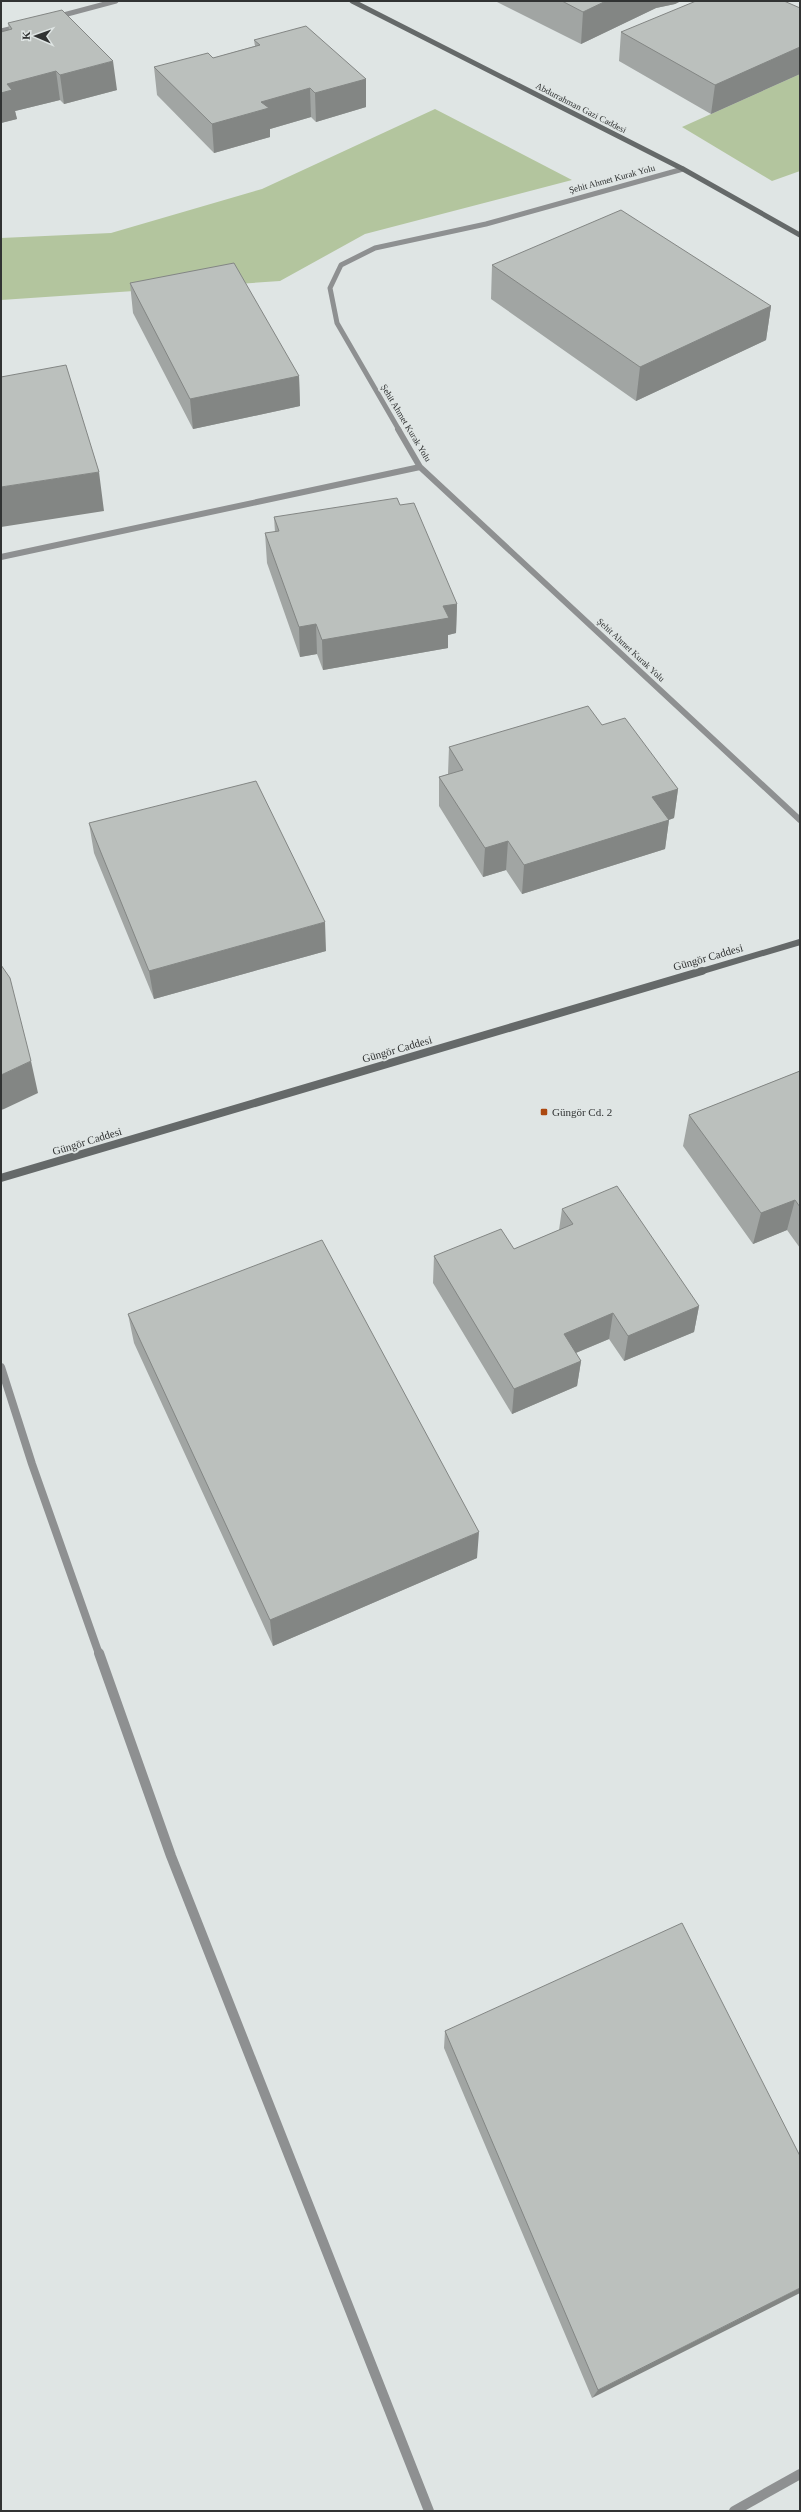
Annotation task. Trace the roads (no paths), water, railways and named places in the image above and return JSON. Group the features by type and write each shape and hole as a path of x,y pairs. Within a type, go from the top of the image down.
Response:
{"street":[{"path":"47,19 116,1"},
{"name":"Abdurrahman Gazi Caddesi","path":"352,1 683,169 800,235"},
{"path":"1,31 24,25"},
{"name":"Şehit Ahmet Kurak Yolu","path":"683,169 486,224 375,248 340,265 330,288 337,323 420,467 800,820"},
{"path":"1,557 420,467"},
{"name":"Güngör Caddesi","path":"1,1178 800,942"},
{"path":"1,1367 35,1472 171,1856 429,2511"},
{"path":"734,2511 800,2474"}],"place":[{"name":"Güngör Cd. 2","path":"544,1112"}]}
